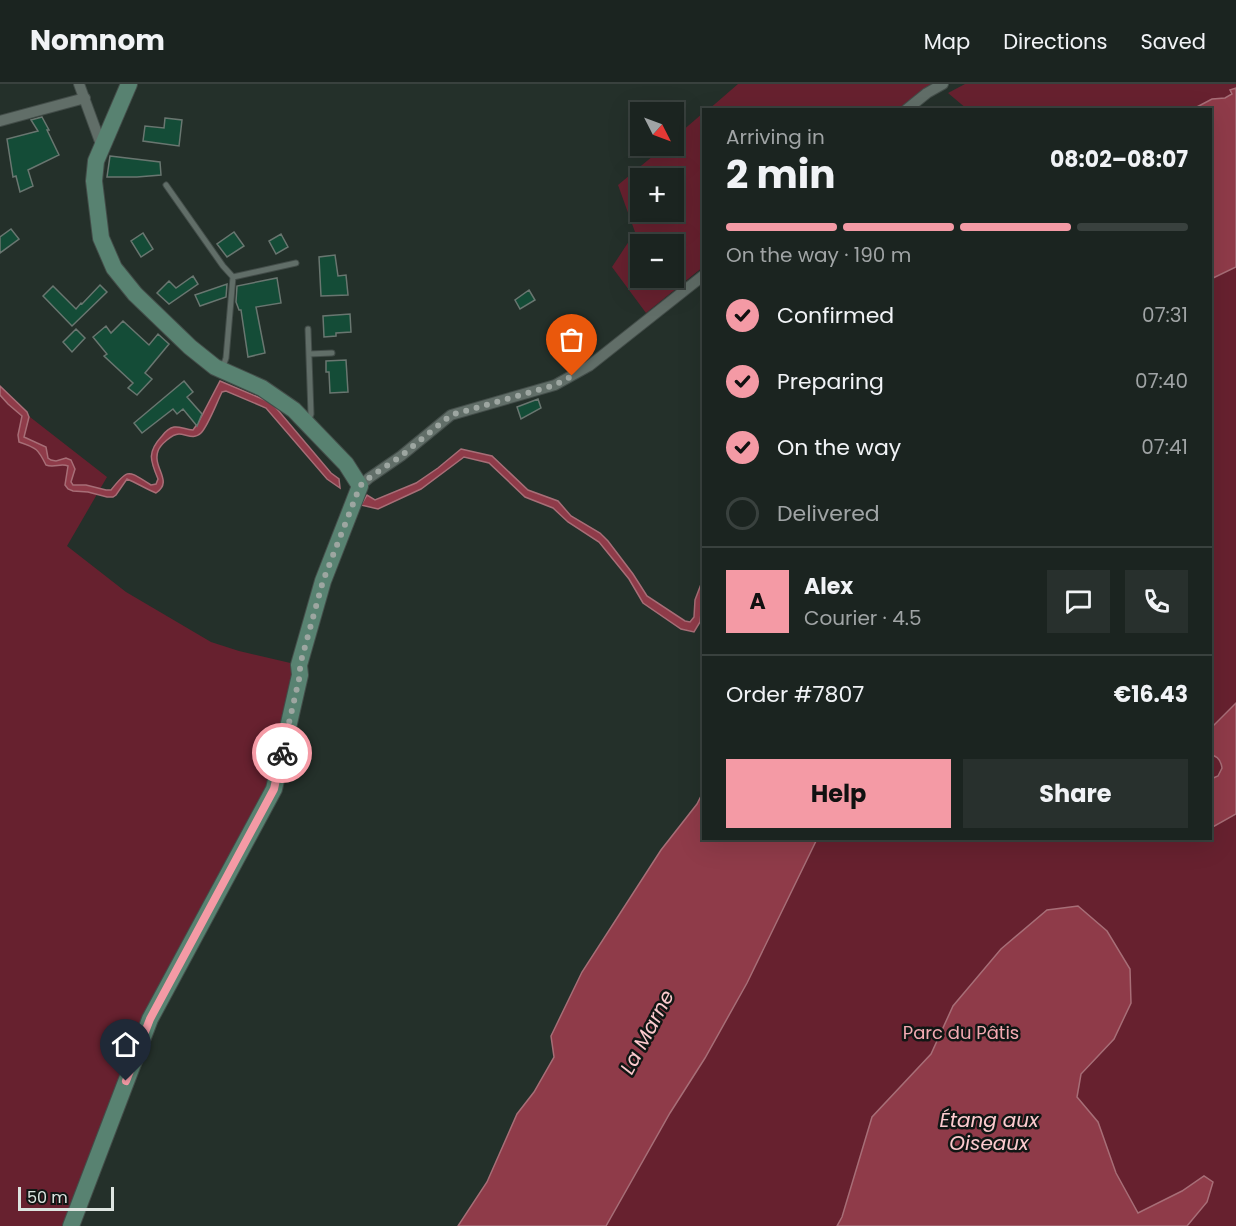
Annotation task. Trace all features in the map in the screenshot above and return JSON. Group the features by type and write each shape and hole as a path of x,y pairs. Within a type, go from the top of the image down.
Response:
{"street":[{"path":"79,84 102,147"},
{"path":"129,84 96,161 94,181 101,238 114,268 135,294 182,340 215,367 262,388 294,410 346,464 360,486"},
{"path":"908,108 943,84"},
{"path":"0,121 85,98"},
{"path":"71,1226 150,1019 274,789 300,675 300,665 323,581 360,486 451,415 555,385 589,366 702,277"}],"lane":[{"path":"165,185 233,277 226,358 222,370"},
{"path":"233,277 296,263"},
{"path":"307,423 311,414 308,330"},
{"path":"309,354 332,353"}],"green space":[{"path":"738,84 931,84 899,108 710,108"},
{"path":"965,84 1236,84 1236,101 1212,109 966,108 948,93"},
{"path":"702,114 702,268 684,282 684,234 634,234 631,222 684,222 684,168 638,168 653,156 684,156 684,129"},
{"path":"630,175 630,218 618,185"},
{"path":"630,240 630,288 677,288 646,313 612,267"},
{"name":"Parc du Pâtis","path":"1236,267 1236,1226 606,1226 747,983 817,840 1212,840 1212,278"},
{"path":"0,386 30,417 107,477 67,546 126,592 211,642 299,665 274,789 150,1019 71,1226 0,1226"}],"water":[{"path":"1236,88 1236,267 1212,279 1212,108 1195,108 1212,99 1225,98 1232,94 1230,90"},
{"path":"220,381 272,403 331,473 339,479 340,488 327,479 266,408 226,391 222,392 201,433 193,436 176,434 159,449 157,457 163,484 156,493 127,479 113,497 73,491 65,485 68,466 46,465 36,450 19,442 22,416 0,395 0,386 27,412 29,417 24,437 46,447 48,458 51,460 66,458 71,460 75,469 71,482 73,485 111,490 129,474 151,485 156,484 158,479 151,456 157,442 164,433 172,428 193,430"},
{"path":"461,449 492,456 528,490 558,501 571,516 600,533 633,574 647,596 685,621 690,622 694,617 695,600 702,582 700,622 694,632 681,629 643,603 629,579 599,542 568,522 553,508 525,497 489,463 464,457 421,489 378,509 361,505 367,495 375,500 416,483"},
{"path":"1236,703 1236,814 1212,827 1212,779 1218,776 1222,768 1219,759 1212,755 1212,727"},
{"name":"La Marne","path":"702,794 702,840 817,840 747,983 705,1058 670,1113 606,1226 458,1226 487,1182 517,1114 534,1092 554,1057 551,1036 582,972 661,850 697,804"},
{"name":"Étang aux Oiseaux","path":"1078,906 1107,931 1130,969 1131,1003 1114,1039 1081,1074 1077,1097 1098,1122 1116,1173 1138,1213 1182,1191 1204,1176 1213,1182 1207,1202 1187,1226 837,1226 842,1217 872,1117 931,1054 953,1006 1001,949 1047,910"}],"building":[{"path":"42,117 59,155 28,170 33,186 20,192 16,176 13,177 7,139 38,131 31,120"},
{"path":"165,118 182,120 179,146 143,141 145,126 164,128"},
{"path":"110,156 160,162 161,175 107,177"},
{"path":"11,229 19,239 0,253 0,237"},
{"path":"234,232 244,246 227,257 217,244"},
{"path":"143,233 153,249 141,257 131,241"},
{"path":"281,234 288,247 276,254 269,241"},
{"path":"335,255 338,276 346,275 348,295 321,296 319,257"},
{"path":"193,276 198,284 169,304 157,293 169,281 176,288"},
{"path":"277,278 281,303 256,307 265,353 248,357 241,310 236,302 237,286"},
{"path":"227,284 226,297 200,306 195,295"},
{"path":"100,285 107,292 72,326 43,296 53,286 76,309"},
{"path":"529,290 535,300 520,309 515,300"},
{"path":"350,314 351,332 324,337 323,316"},
{"path":"123,321 149,345 158,334 169,344 145,373 152,379 137,395 128,388 133,383 104,356 107,354 93,337 106,326 111,333"},
{"path":"76,329 85,338 72,352 63,342"},
{"path":"346,360 348,392 330,393 326,361"},
{"path":"184,381 193,392 187,397 202,414 197,426 183,409 177,414 173,409 142,433 134,423"},
{"path":"538,399 541,408 521,419 517,407"}],"way so far":[{"path":"282,753 300,675 300,665 323,581 360,486 451,415 555,385 572,376"}],"route":[{"path":"126,1081 150,1019 274,789 282,753"}]}
